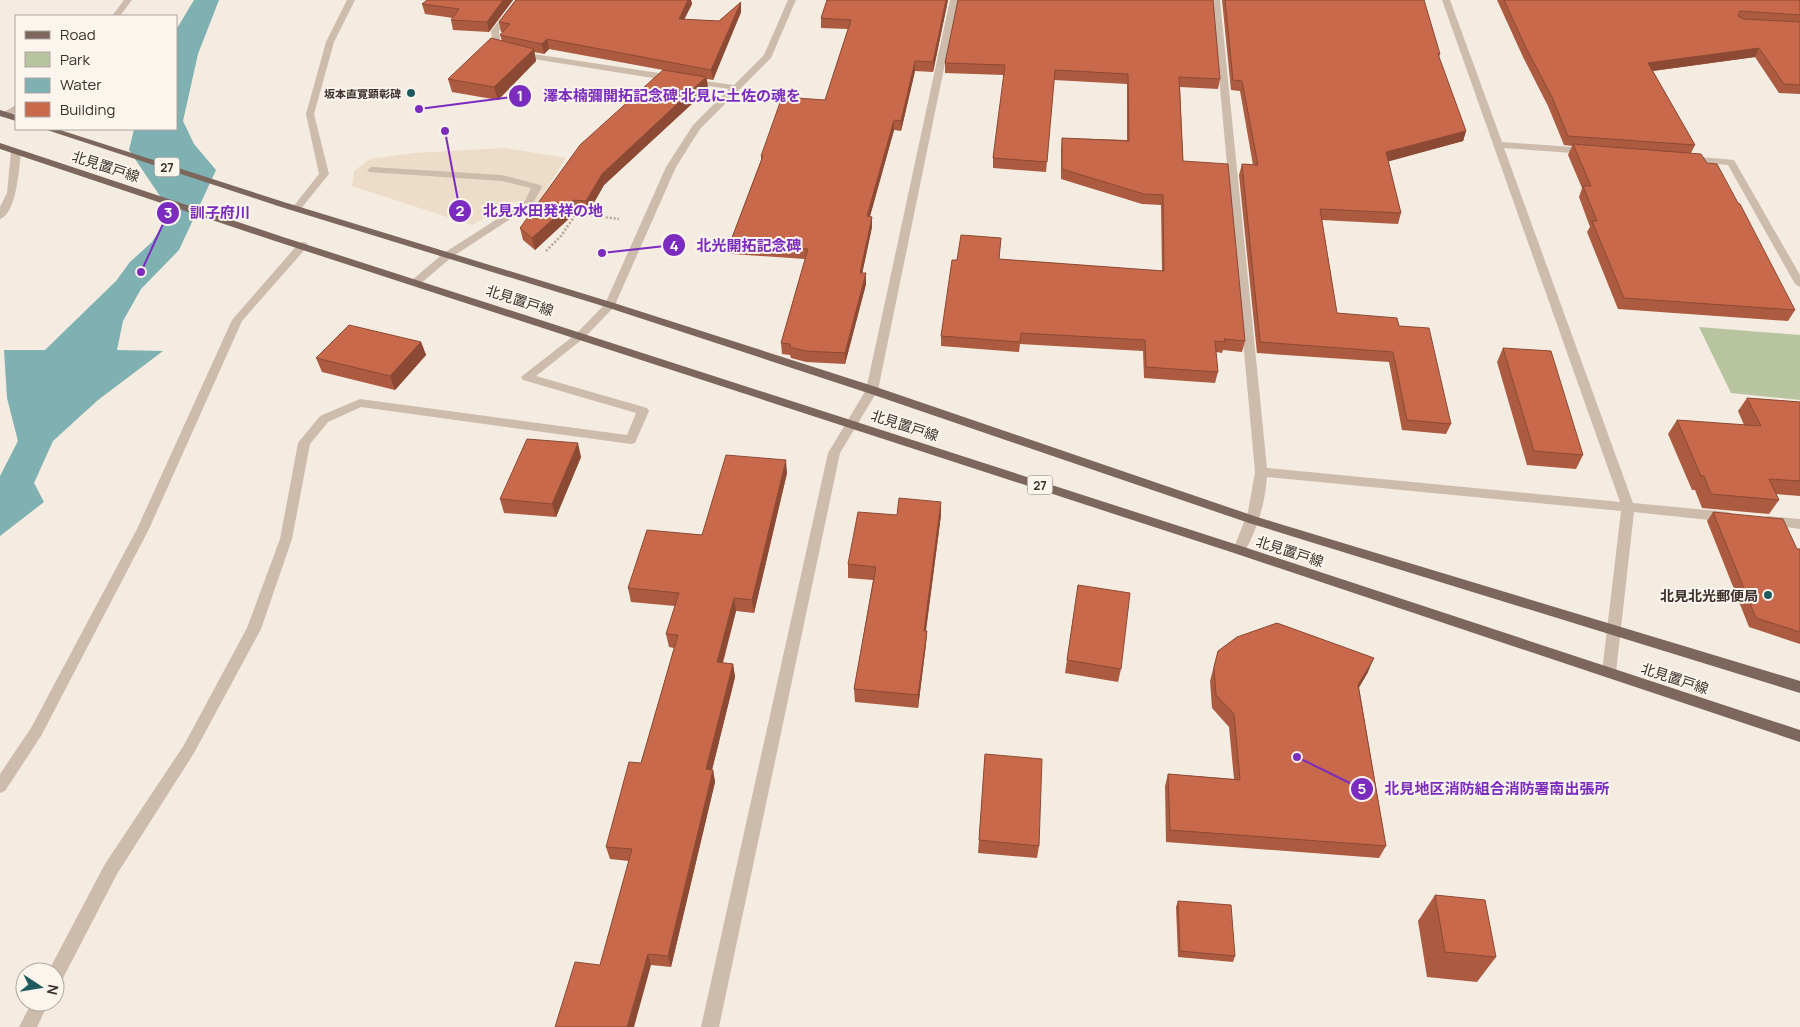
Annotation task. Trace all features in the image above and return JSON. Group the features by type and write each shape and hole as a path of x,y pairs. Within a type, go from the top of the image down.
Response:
{"main road":[{"path":"3,114 15,118"},
{"name":"北見置戸線","path":"52,130 290,207 610,305 872,390 1253,520 1800,686"},
{"name":"北見置戸線","path":"0,146 279,239 303,245 1239,550 1800,736"}],"street":[{"path":"117,15 128,0"},
{"path":"290,207 324,174 310,114 330,42 351,0"},
{"path":"519,0 495,32 497,47 528,56 736,88"},
{"path":"62,962 111,869 189,749 254,629 286,539 304,443 324,418 360,404 631,440 643,411 528,377 580,336 610,305 671,167 696,127 768,56 792,0"},
{"path":"710,1027 834,453 872,390 954,0"},
{"path":"1216,0 1261,472 1260,498 1253,520 1239,550"},
{"path":"1446,0 1628,508 1609,672"},
{"path":"3,114 15,108"},
{"path":"1498,145 1595,152"},
{"path":"0,216 12,193 16,152"},
{"path":"1682,158 1731,162 1800,284"},
{"path":"372,170 502,178 537,187 529,203 448,256 416,282"},
{"path":"0,786 36,732 143,529 237,320 303,245"},
{"path":"1261,472 1800,524"},
{"path":"28,1027 36,1012"}],"path":[{"path":"529,203 553,211 647,222"},
{"path":"546,251 561,236 576,214"}],"green space":[{"path":"1699,327 1800,335 1800,400 1731,393"}],"shaded area":[{"path":"505,148 566,158 538,202 514,202 472,225 352,186 354,171 370,159 414,153"}],"water":[{"path":"194,0 219,0 198,54 183,121 194,144 216,170 179,250 141,289 123,321 117,350 163,351 98,400 53,441 34,483 44,502 0,536 0,476 18,441 7,398 4,350 45,350 116,281 130,262 152,242 164,223 164,202 129,150 134,130 178,130 178,27"}],"building":[{"path":"427,0 503,0 487,22 451,20 459,9 422,4"},
{"path":"516,0 688,0 679,19 719,21 741,2 711,70 547,39 542,44 500,35 510,24 499,22"},
{"path":"827,0 946,0 933,62 915,61 901,121 894,120 867,216 872,217 860,273 866,273 845,353 805,351 790,347 790,344 781,343 808,249 730,243 763,156 761,156 782,97 825,100 851,20 821,18"},
{"path":"958,0 1213,0 1220,79 1179,77 1183,161 1228,164 1245,341 1224,339 1225,342 1215,341 1218,372 1146,367 1145,340 1021,333 1020,342 941,336 952,260 957,260 961,235 1001,238 999,259 1164,271 1163,195 1144,194 1062,169 1062,138 1129,141 1128,74 1055,70 1047,162 993,158 1005,65 945,63"},
{"path":"1225,0 1424,0 1440,54 1438,54 1466,131 1386,152 1401,213 1320,209 1337,313 1397,318 1399,326 1429,328 1451,424 1407,420 1393,352 1260,342 1242,164 1258,165 1242,81 1233,80"},
{"path":"1504,0 1800,0 1800,15 1740,11 1738,16 1743,19 1800,22 1800,85 1784,84 1759,48 1648,63 1695,145 1568,136 1552,97 1526,48"},
{"path":"491,38 534,49 494,87 448,79"},
{"path":"663,70 706,77 602,174 586,201 574,200 532,238 520,228 580,145"},
{"path":"1573,144 1701,154 1707,163 1717,164 1795,310 1624,298 1592,221 1597,221 1583,186 1591,186"},
{"path":"349,325 421,342 390,376 316,358"},
{"path":"1503,348 1551,351 1583,455 1534,451"},
{"path":"1747,398 1800,402 1800,481 1769,479 1779,500 1711,494 1704,476 1701,476 1677,420 1761,426"},
{"path":"527,439 578,443 552,504 500,499"},
{"path":"726,455 786,460 752,600 734,598 717,662 733,664 706,769 713,770 668,956 648,954 627,1027 555,1027 575,962 600,965 632,849 606,847 629,762 641,763 678,635 666,634 679,593 628,588 647,530 702,535"},
{"path":"899,498 941,502 924,631 927,631 918,695 854,689 876,567 848,564 858,512 897,515"},
{"path":"1713,512 1783,519 1797,549 1800,549 1800,632 1756,618"},
{"path":"1078,585 1130,593 1121,669 1067,660"},
{"path":"1277,623 1374,658 1358,685 1386,846 1170,830 1168,774 1240,780 1234,714 1216,695 1214,667 1218,651 1237,637"},
{"path":"985,754 1042,759 1039,846 979,840"},
{"path":"1435,895 1485,900 1496,957 1445,952"},
{"path":"1178,901 1231,905 1235,956 1180,951"}],"place":[{"name":"坂本直寛顕彰碑","path":"411,93"},
{"name":"澤本楠彌開拓記念碑 北見に土佐の魂を","path":"419,109"},
{"name":"北見水田発祥の地","path":"445,131"},
{"name":"北光開拓記念碑","path":"602,253"},
{"name":"訓子府川","path":"141,272"},
{"name":"北見北光郵便局","path":"1768,595"},
{"name":"北見地区消防組合消防署南出張所","path":"1297,757"}]}
